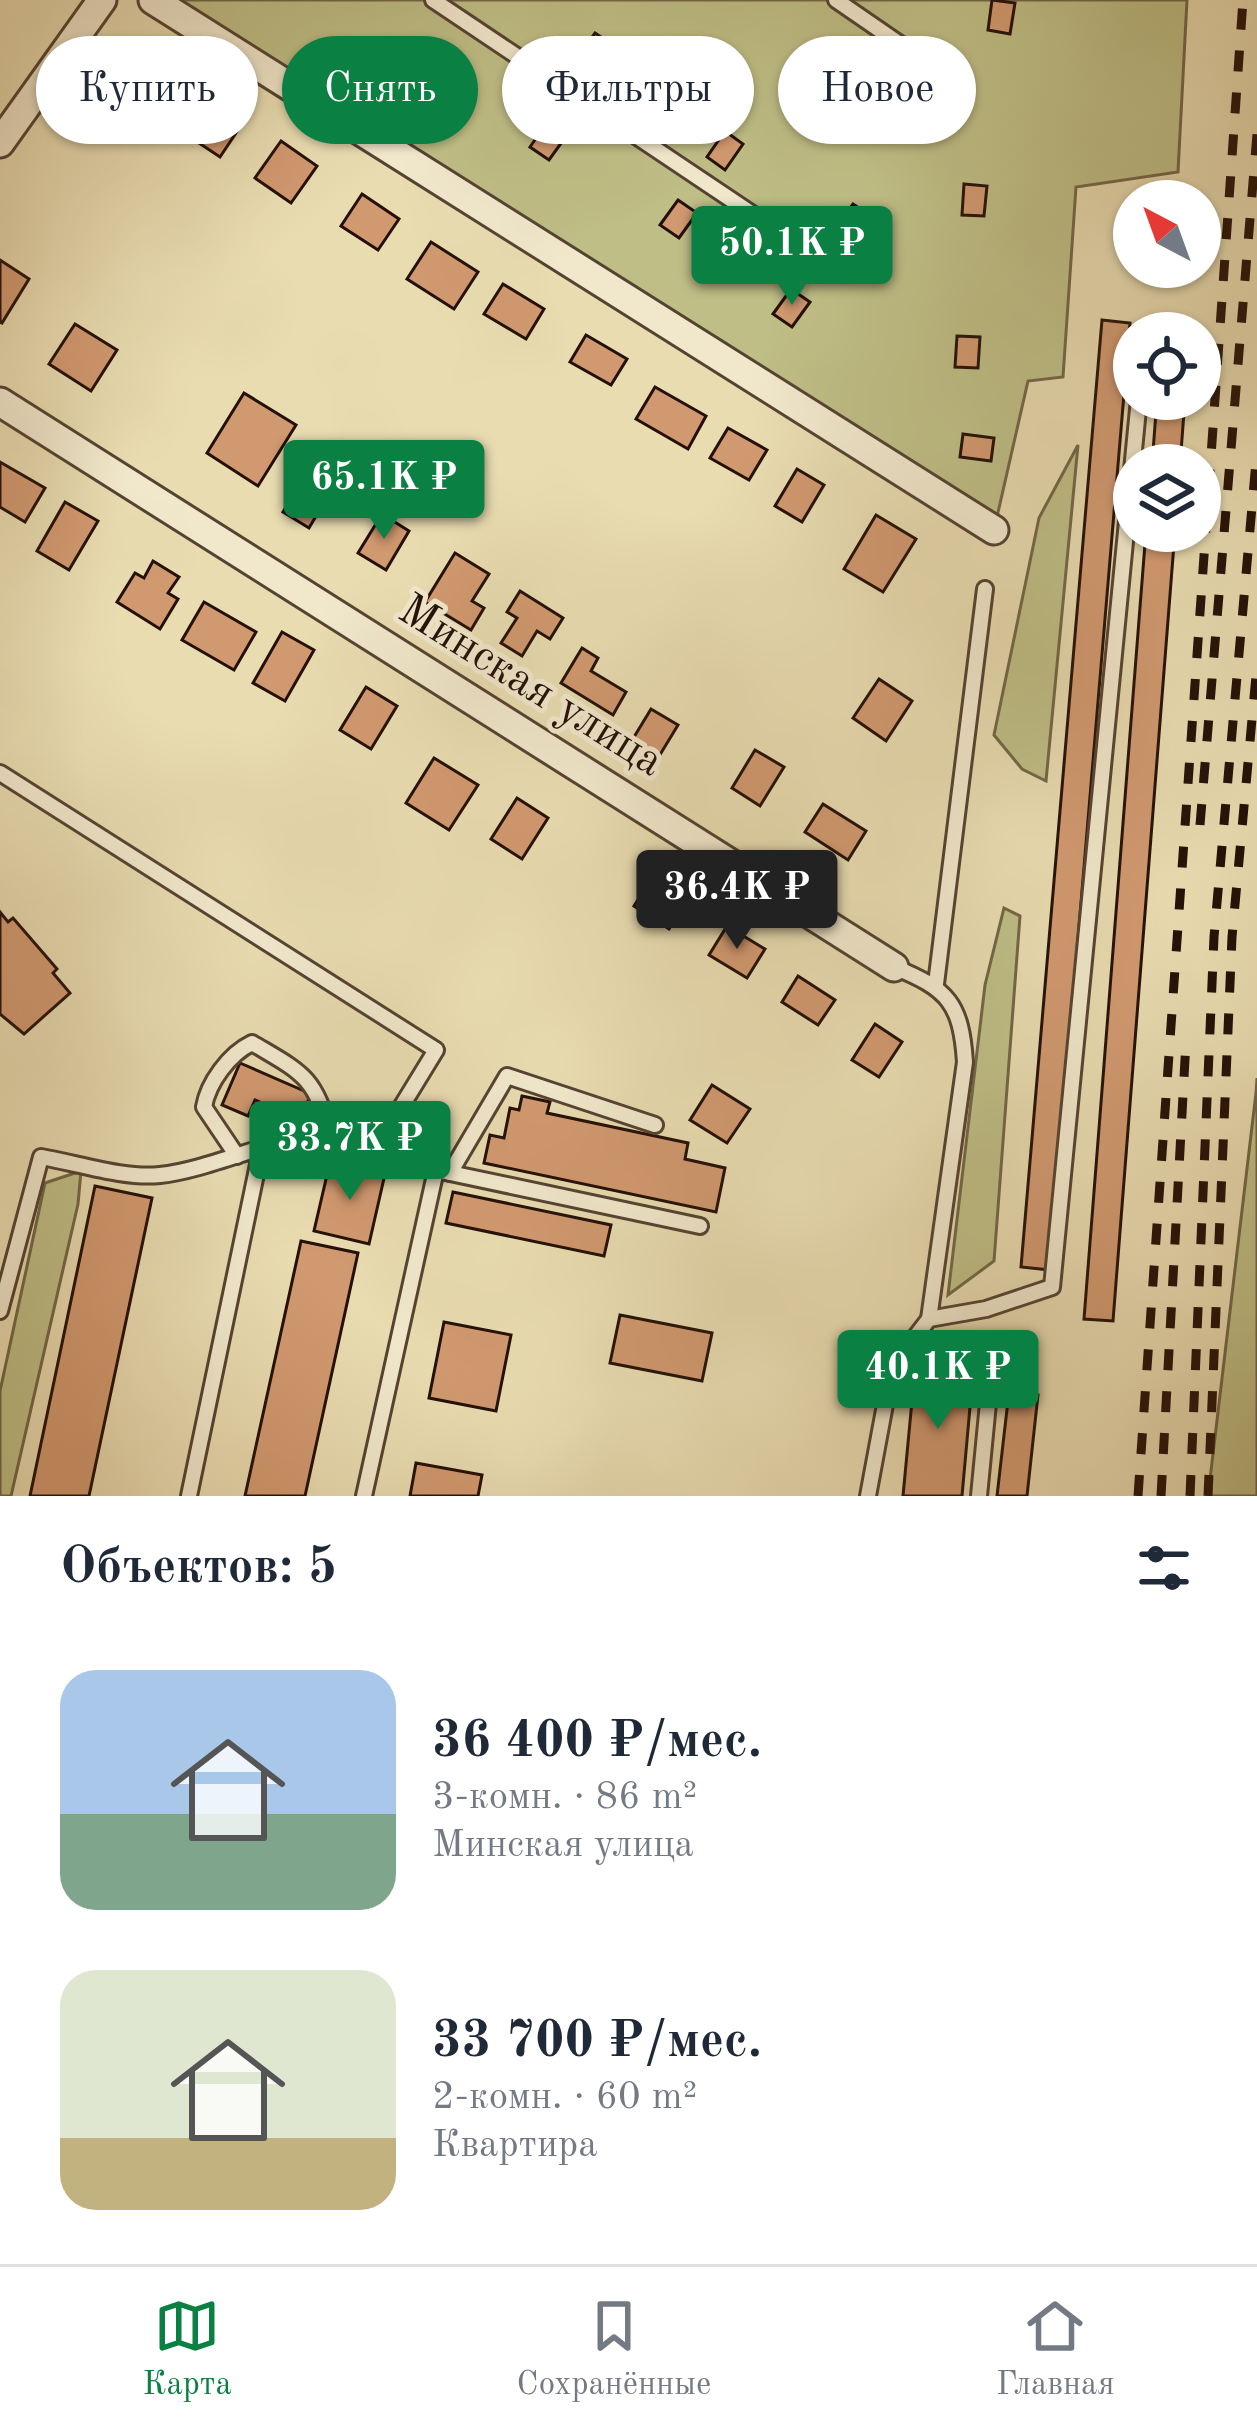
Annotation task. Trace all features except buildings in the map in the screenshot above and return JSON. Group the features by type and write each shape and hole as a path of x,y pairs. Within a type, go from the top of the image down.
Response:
{"street":[{"path":"0,143 102,0"},
{"path":"153,0 994,530"},
{"name":"Минская улица","path":"0,402 894,967"}],"lane":[{"path":"434,0 836,271"},
{"path":"836,0 888,36"},
{"path":"929,1319 1010,1302 1052,1287 1137,420"},
{"path":"936,984 985,589"},
{"path":"0,773 436,1050 384,1135"},
{"path":"868,1496 892,1367 929,1319 964,1062 962,1020 936,984 894,967"},
{"path":"236,1156 204,1107 207,1090 239,1049 252,1043 308,1078 321,1098 329,1132"},
{"path":"364,1496 443,1171 507,1076 655,1125"},
{"path":"0,1311 41,1157 157,1176 348,1127 423,1151 443,1171 700,1226"},
{"path":"189,1496 261,1150"},
{"path":"979,1496 989,1393"}],"shaded area":[{"path":"153,0 1187,0 1178,172 1076,187 1063,377 1028,381 994,530 381,144 478,144 478,36 282,36 282,81 258,66 258,36 210,36"},
{"path":"1078,445 1046,781 1022,769 994,735 1039,518"},
{"path":"1004,908 1020,916 994,1261 948,1295 985,985"},
{"path":"1257,1078 1257,1496 1208,1496 1256,1093"},
{"path":"81,1171 78,1204 11,1496 0,1496 0,1391 45,1183"}],"railway":[{"path":"1138,1496 1243,0"},
{"path":"1200,825 1257,134"},
{"path":"1190,1496 1214,937 1257,450"},
{"path":"1208,1496 1232,937 1257,665"},
{"path":"1161,1496 1186,1041"}]}
